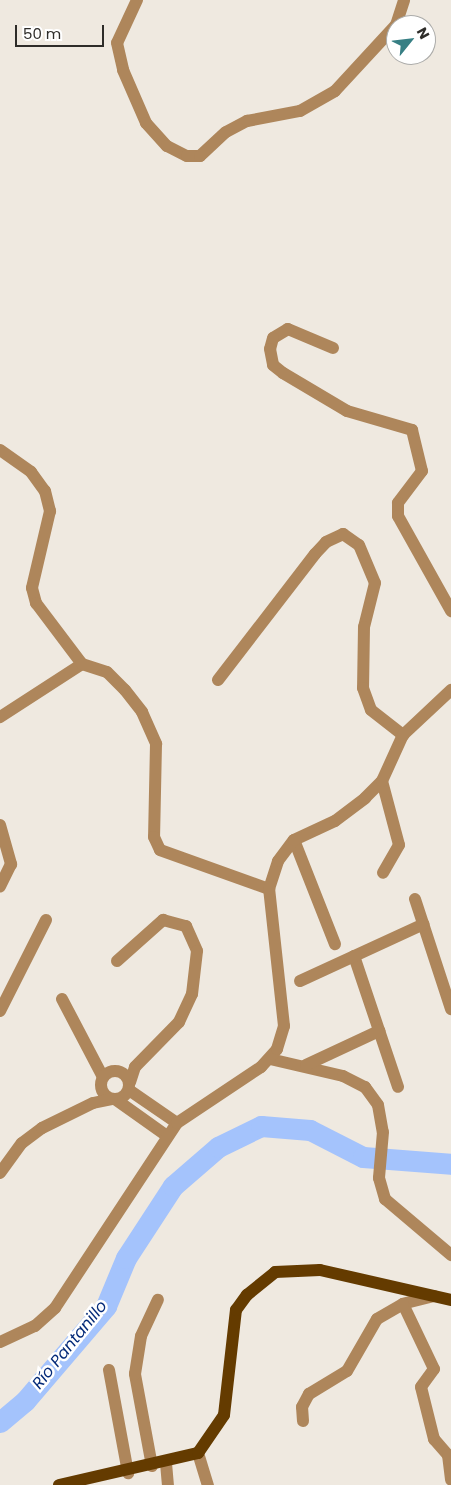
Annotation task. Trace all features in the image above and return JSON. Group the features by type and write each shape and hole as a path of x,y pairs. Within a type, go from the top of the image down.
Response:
{"main road":[{"path":"59,1485 128,1473 198,1453 224,1415 236,1310 247,1295 275,1272 320,1270 451,1300"},
{"path":"115,1485 128,1473"}],"street":[{"path":"137,0 117,43 123,70 146,122 167,146 187,156 200,156 226,132 247,121 300,112 335,91 386,36"},
{"path":"399,15 404,0"},
{"path":"332,348 288,329 273,338 273,365 347,411 412,430 422,471 398,504 398,516 451,611"},
{"path":"0,450 31,472 45,491 50,511 32,588 36,603 82,664 106,672 125,690 142,712 156,744 154,837 160,850 269,889"},
{"path":"218,680 315,554 326,542 342,534 359,545 376,583 364,627 363,688 371,710 403,735"},
{"path":"0,717 82,664"},
{"path":"0,1342 35,1326 55,1308 177,1123 270,1059 284,1026 269,889 278,861 294,840 335,821 382,781 403,735 451,690"},
{"path":"382,781 399,845 383,873"},
{"path":"0,825 4,847 11,864 0,887"},
{"path":"294,840 335,944"},
{"path":"416,899 451,1009"},
{"path":"0,1011 46,920"},
{"path":"0,1173 26,1140 93,1103 113,1099 129,1086 135,1067 179,1022 192,994 197,951 186,926 163,920 117,961"},
{"path":"300,981 424,924"},
{"path":"354,956 398,1087"},
{"path":"62,999 105,1073 129,1086 177,1123"},
{"path":"306,1065 379,1031"},
{"path":"270,1059 306,1065 365,1087 378,1106 383,1154 379,1178 385,1199 451,1255"},
{"path":"105,1073 135,1067"},
{"path":"105,1073 103,1092 168,1136"},
{"path":"93,1103 105,1073"},
{"path":"303,1421 302,1407 309,1394 347,1371 377,1318 403,1304 434,1296"},
{"path":"152,1466 135,1374 141,1336 158,1300"},
{"path":"403,1304 434,1369 421,1387 434,1439 448,1455 451,1480"},
{"path":"108,1370 128,1473"},
{"path":"198,1453 208,1485"},
{"path":"166,1463 168,1485"}],"waterway":[{"name":"Río Pantanillo","path":"0,1422 25,1401 106,1306 126,1258 173,1186 218,1147 261,1126 310,1130 363,1157 451,1164"}]}
